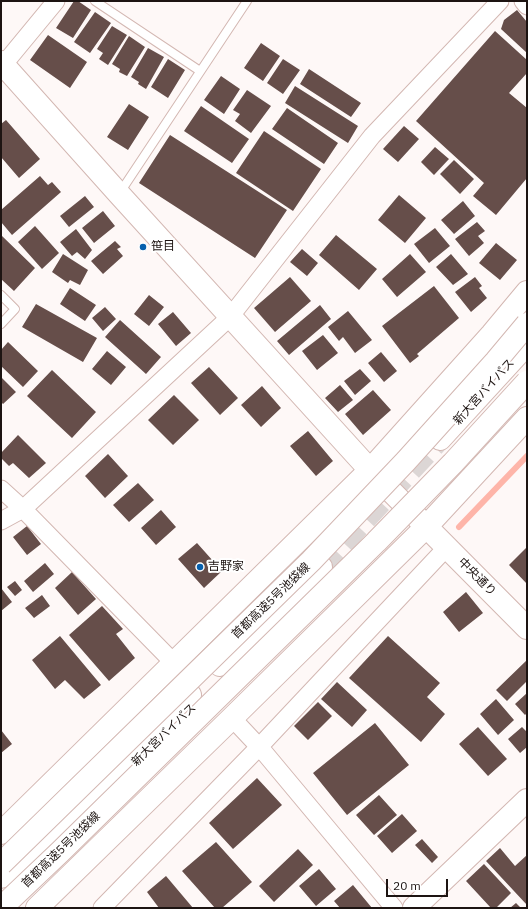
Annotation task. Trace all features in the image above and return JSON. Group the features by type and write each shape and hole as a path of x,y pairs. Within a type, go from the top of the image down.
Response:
{"main road":[{"name":"中央通り","path":"2,64 370,470 527,628"},
{"path":"1,833 370,470 492,334 527,292"},
{"name":"首都高速5号池袋線","path":"1,864 311,561 406,461 496,361 527,324"},
{"name":"新大宮バイパス","path":"527,344 444,444 527,363"},
{"name":"首都高速5号池袋線","path":"1,908 376,542 453,463 527,382"},
{"path":"37,908 426,527 527,418"},
{"name":"新大宮バイパス","path":"1,877 43,839 324,571 1,897"},
{"path":"414,908 527,800"}],"street":[{"path":"2,64 56,1"},
{"path":"1,521 23,509 230,317 372,136 500,1"},
{"path":"523,1 527,6"},
{"path":"1,489 23,509 174,663"},
{"path":"102,908 259,747 447,547"},
{"path":"232,718 259,747 394,908"}],"lane":[{"path":"95,1 200,71"},
{"path":"119,194 247,1"},
{"path":"1,295 16,310 1,324"}],"building":[{"path":"74,1 78,1 91,10 73,38 56,28"},
{"path":"517,10 527,22 527,53 501,29 504,20"},
{"path":"95,12 111,23 90,53 74,42"},
{"path":"112,26 127,35 108,65 99,59 103,53 97,49"},
{"path":"495,31 527,60 527,73 509,93 527,108 527,178 496,215 473,196 484,183 416,121"},
{"path":"48,35 87,62 70,88 30,60"},
{"path":"129,36 145,47 127,76 119,72 120,69 112,64"},
{"path":"261,43 280,56 263,81 244,68"},
{"path":"148,48 164,57 146,89 131,77"},
{"path":"168,59 185,70 168,98 151,87"},
{"path":"283,59 300,70 283,94 267,83"},
{"path":"309,69 361,103 351,117 300,84"},
{"path":"221,76 240,89 224,114 204,100"},
{"path":"295,86 358,126 348,143 285,103"},
{"path":"247,90 271,106 251,133 235,121 240,114 233,110"},
{"path":"129,104 149,117 128,150 107,137"},
{"path":"201,106 249,139 232,163 184,131"},
{"path":"287,108 338,143 324,164 272,129"},
{"path":"6,120 40,159 19,178 1,157 1,124"},
{"path":"404,126 419,139 398,162 383,149"},
{"path":"264,131 321,169 293,211 236,173"},
{"path":"170,135 287,210 255,258 139,183"},
{"path":"435,147 449,159 434,175 421,162"},
{"path":"454,160 474,179 460,194 440,174"},
{"path":"40,176 48,185 52,182 61,192 12,235 1,222 1,210"},
{"path":"399,195 426,218 405,243 378,220"},
{"path":"85,196 94,207 69,227 60,216"},
{"path":"463,201 475,216 454,234 441,220"},
{"path":"103,211 115,226 94,243 82,228"},
{"path":"477,222 485,231 478,236 484,243 469,256 455,239"},
{"path":"35,226 59,253 42,269 18,242"},
{"path":"435,228 450,246 429,263 414,244"},
{"path":"76,229 92,250 85,259 77,252 72,256 60,242"},
{"path":"1,235 35,268 14,291 1,279"},
{"path":"336,235 377,269 359,290 319,255"},
{"path":"115,241 121,247 117,249 123,256 103,274 91,261"},
{"path":"496,243 517,260 500,280 479,263"},
{"path":"302,249 318,263 307,276 290,262"},
{"path":"63,254 88,270 80,285 70,280 68,283 52,272"},
{"path":"410,254 426,272 397,297 382,279"},
{"path":"451,254 468,274 453,285 436,267"},
{"path":"290,277 311,301 275,332 254,308"},
{"path":"475,277 482,286 479,288 487,298 471,312 455,292"},
{"path":"434,286 459,318 417,354 419,356 410,363 382,326"},
{"path":"70,288 96,305 85,321 60,304"},
{"path":"149,295 164,307 149,326 134,314"},
{"path":"36,304 97,338 83,362 22,327"},
{"path":"320,305 331,319 289,355 277,341"},
{"path":"105,307 116,319 103,331 92,318"},
{"path":"348,311 372,340 355,353 343,337 339,341 328,327"},
{"path":"173,312 191,333 176,346 158,324"},
{"path":"120,320 161,357 146,374 105,337"},
{"path":"323,335 338,353 317,370 302,351"},
{"path":"8,342 38,371 23,387 1,366 1,350"},
{"path":"107,351 126,367 111,385 92,369"},
{"path":"381,352 397,371 384,382 368,363"},
{"path":"209,367 238,398 220,415 191,383"},
{"path":"360,369 371,381 355,395 344,381"},
{"path":"52,370 96,412 72,438 27,396"},
{"path":"1,377 16,392 3,404 1,402"},
{"path":"340,385 353,400 338,412 325,398"},
{"path":"262,386 281,408 261,427 241,405"},
{"path":"373,390 391,410 363,435 345,414"},
{"path":"174,395 199,420 173,445 148,420"},
{"path":"308,431 333,461 316,476 290,446"},
{"path":"18,435 46,463 29,478 13,463 9,466 1,458 1,453"},
{"path":"108,454 128,476 105,498 85,476"},
{"path":"138,483 154,500 129,522 113,505"},
{"path":"161,510 176,527 156,545 141,528"},
{"path":"27,526 41,544 27,555 13,537"},
{"path":"197,543 222,571 204,588 178,559"},
{"path":"527,547 527,584 509,565"},
{"path":"45,563 54,574 33,592 24,581"},
{"path":"72,572 96,599 78,615 55,588"},
{"path":"15,581 22,590 15,596 7,587"},
{"path":"1,588 12,602 1,611"},
{"path":"466,592 483,613 459,632 443,612"},
{"path":"42,595 50,606 34,618 25,608"},
{"path":"102,606 123,629 116,634 135,658 109,681 69,635"},
{"path":"60,636 101,685 84,699 65,680 55,689 32,660"},
{"path":"388,636 440,683 427,697 445,714 421,742 349,678"},
{"path":"527,660 527,681 507,701 496,690"},
{"path":"337,682 367,710 352,727 321,699"},
{"path":"527,693 527,713 525,715 515,704"},
{"path":"496,699 514,720 498,735 480,714"},
{"path":"318,702 332,716 308,740 294,726"},
{"path":"375,723 409,765 347,815 313,773"},
{"path":"478,727 507,759 488,776 459,744"},
{"path":"522,727 527,732 527,747 520,753 508,739"},
{"path":"1,730 12,744 1,753"},
{"path":"257,778 282,805 233,849 209,823"},
{"path":"379,795 397,815 374,835 356,815"},
{"path":"402,814 417,831 392,853 377,836"},
{"path":"422,839 438,857 432,863 415,845"},
{"path":"216,842 252,882 222,908 215,908 182,871"},
{"path":"500,848 515,866 527,855 527,905 486,861"},
{"path":"298,849 313,865 274,902 259,886"},
{"path":"484,864 511,893 496,908 491,908 466,881"},
{"path":"319,869 336,889 316,906 299,886"},
{"path":"166,876 193,908 159,908 147,892"},
{"path":"353,885 372,908 340,908 334,901"},
{"path":"516,903 521,908 510,908"}],"waterway":[{"path":"459,527 527,456"}],"tunnel":[{"path":"321,567 440,439"}],"place":[{"name":"笹目","path":"143,247"},
{"name":"吉野家","path":"200,567"}]}
